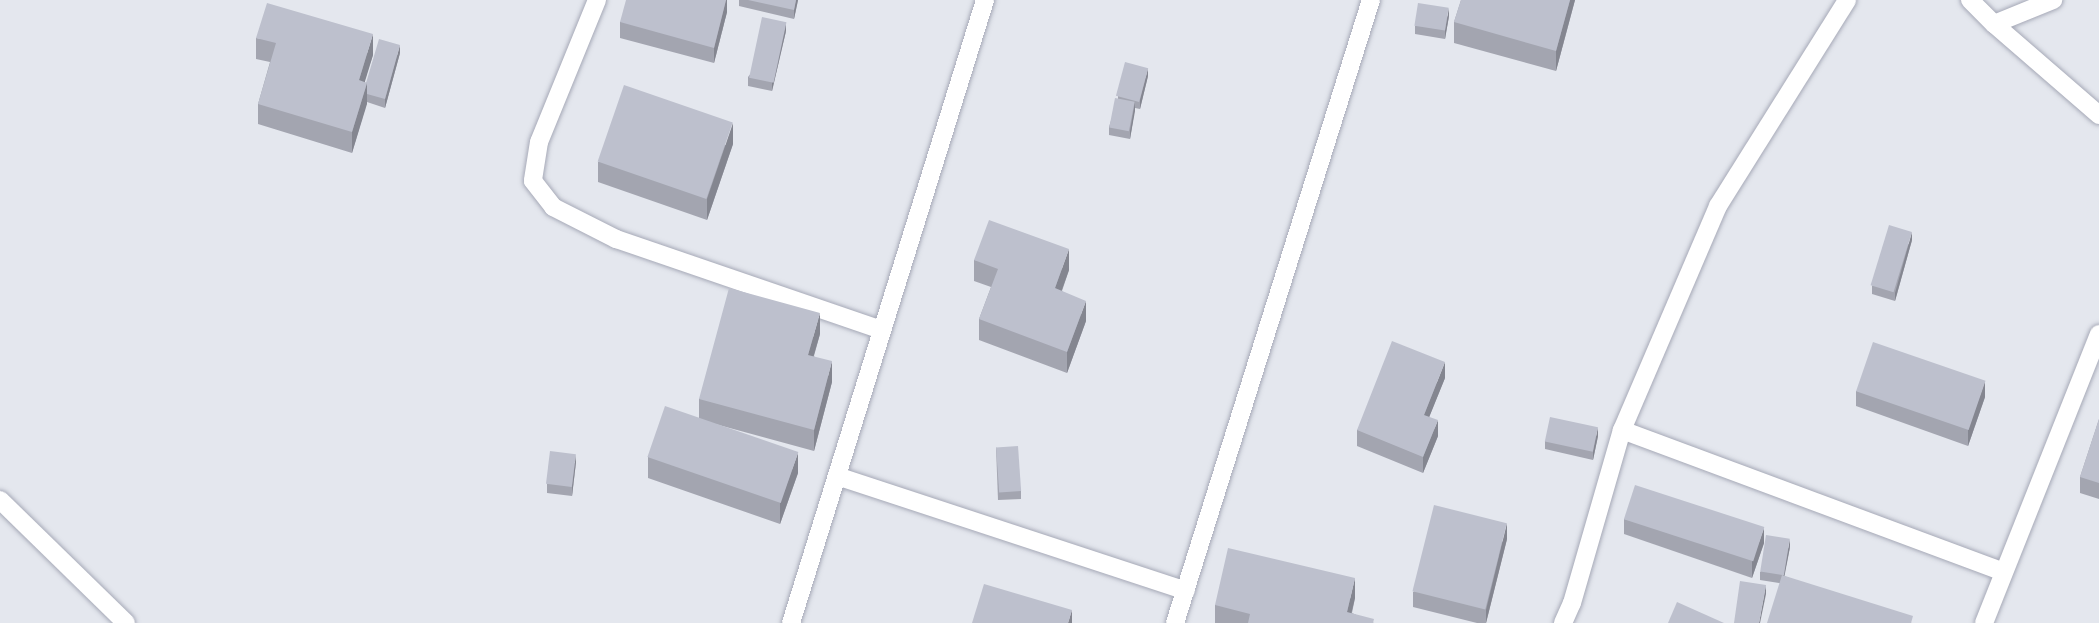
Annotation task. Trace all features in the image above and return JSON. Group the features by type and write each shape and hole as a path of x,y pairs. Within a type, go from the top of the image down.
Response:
{"street":[{"path":"597,0 539,142 533,181 553,207 616,239 882,330"},
{"path":"791,623 985,0"},
{"path":"1175,623 1371,0"},
{"path":"1563,623 1572,603 1622,430 1718,206 1847,0"},
{"path":"1970,0 2099,116"},
{"path":"1994,24 2053,0"},
{"path":"1984,623 2099,334"},
{"path":"1622,430 2003,572"},
{"path":"837,476 1186,591"},
{"path":"0,500 126,623"}],"building":[{"path":"626,0 726,0 714,48 620,22"},
{"path":"748,0 796,0 794,10"},
{"path":"1461,0 1570,0 1556,51 1454,22"},
{"path":"267,3 373,34 359,80 367,83 352,132 258,104 276,43 256,38"},
{"path":"1418,3 1449,8 1445,31 1414,26"},
{"path":"762,17 786,22 774,83 749,78"},
{"path":"379,39 400,45 385,99 367,94 366,83"},
{"path":"1125,62 1148,68 1139,102 1116,96"},
{"path":"624,85 733,122 706,199 598,162"},
{"path":"1115,98 1135,102 1129,131 1109,127"},
{"path":"989,220 1069,249 1055,288 1086,301 1067,352 979,319 998,269 974,260"},
{"path":"1889,225 1912,232 1894,292 1871,285"},
{"path":"729,288 820,313 808,355 832,361 814,430 699,399"},
{"path":"1392,341 1445,362 1424,415 1438,420 1423,457 1357,430"},
{"path":"1873,342 1986,381 1969,430 1856,391"},
{"path":"665,406 798,452 781,503 647,457"},
{"path":"1550,417 1598,427 1593,452 1545,441"},
{"path":"2099,419 2099,483 2080,477"},
{"path":"1018,446 1021,491 999,492 996,448"},
{"path":"550,451 576,454 572,487 546,484"},
{"path":"1635,485 1764,527 1753,561 1624,519"},
{"path":"1434,505 1507,523 1485,610 1412,591"},
{"path":"1766,535 1790,539 1784,575 1760,572"},
{"path":"1228,548 1355,578 1347,612 1374,619 1373,623 1248,623 1250,614 1215,605"},
{"path":"1782,575 1913,616 1911,623 1767,623"},
{"path":"1740,581 1766,585 1759,623 1734,623"},
{"path":"984,584 1072,610 1068,623 972,623"},
{"path":"1677,602 1724,623 1668,623"}]}
